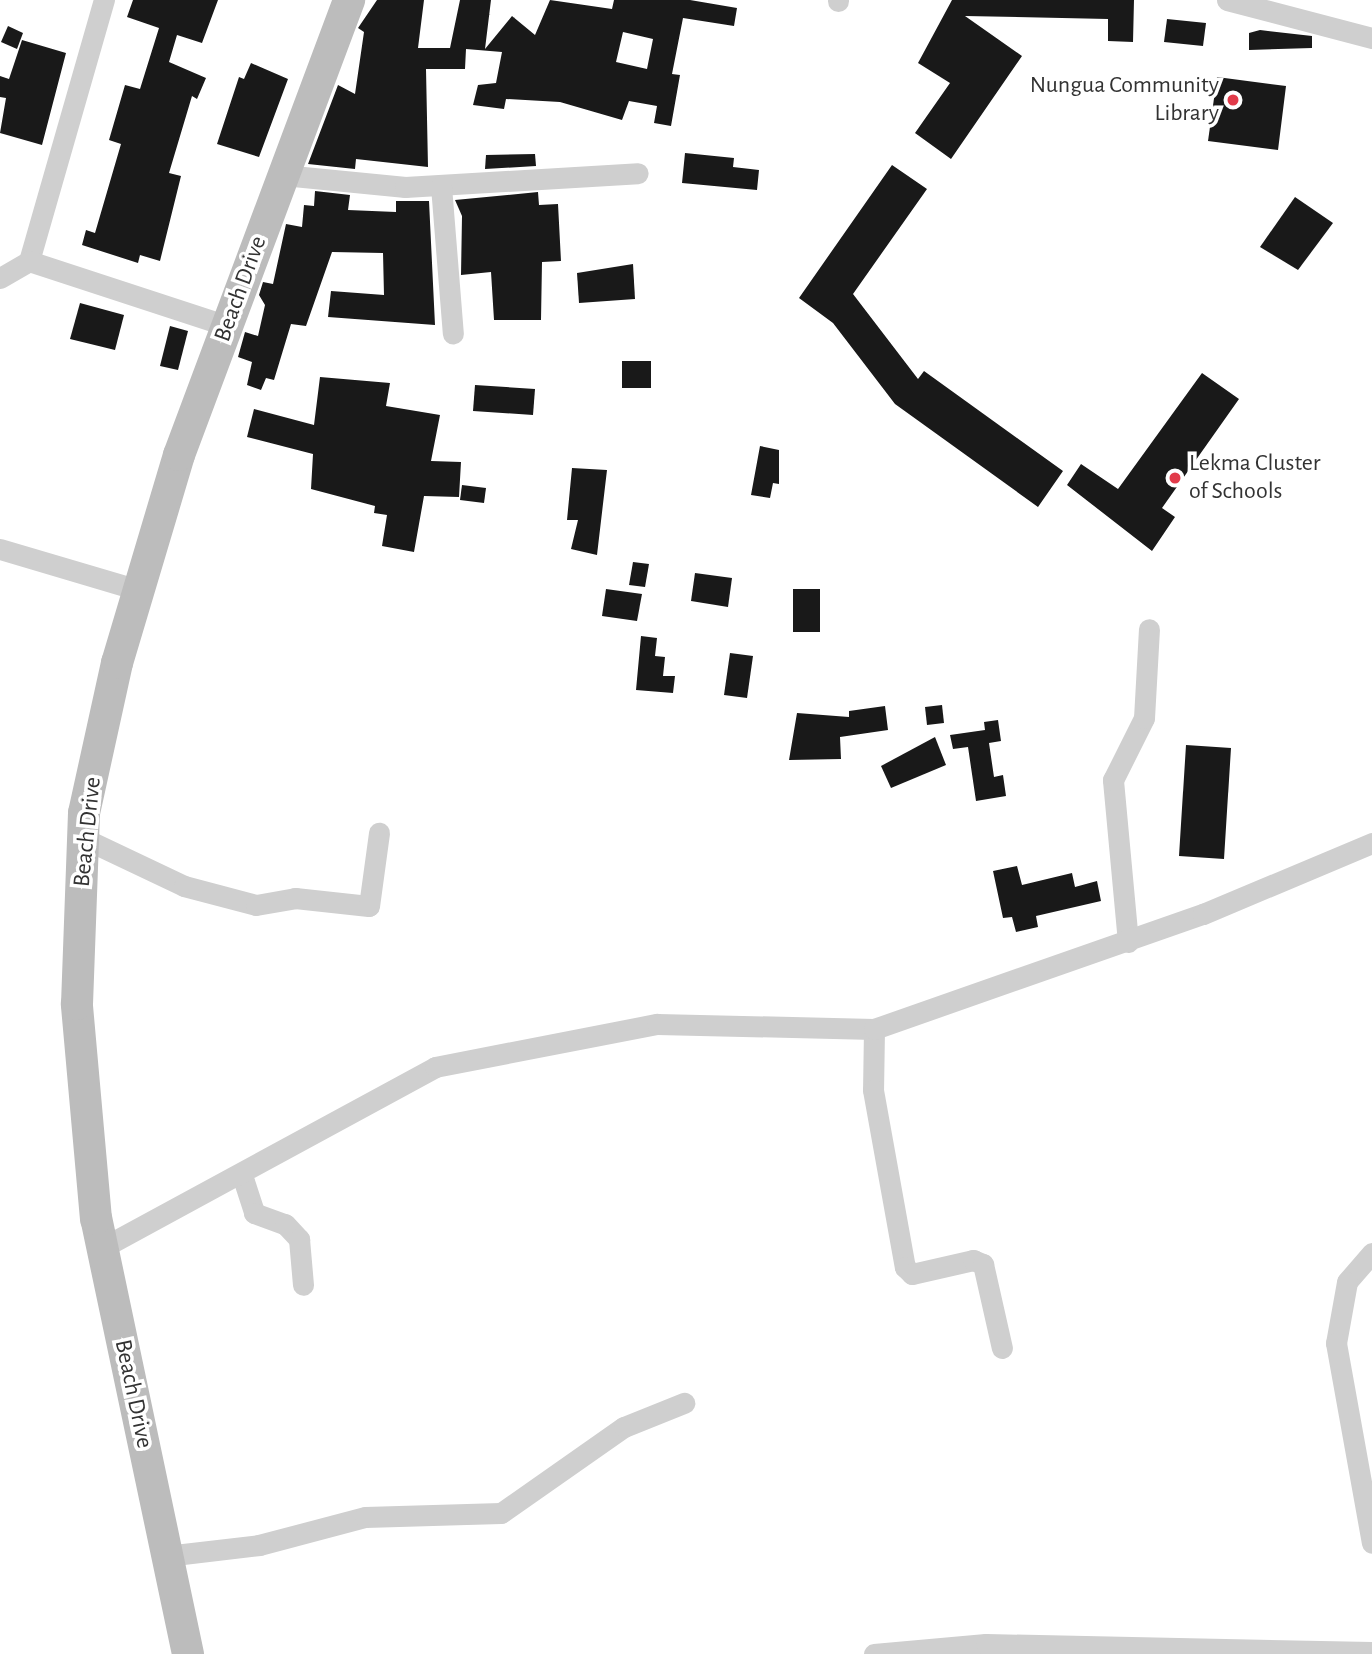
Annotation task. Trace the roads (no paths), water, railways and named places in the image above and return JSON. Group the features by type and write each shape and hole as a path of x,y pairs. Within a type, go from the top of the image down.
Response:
{"street":[{"path":"0,278 29,261 104,0"},
{"name":"Beach Drive","path":"188,1654 102,1248 79,1041 83,838 111,687 138,590 228,326 349,0"},
{"path":"1227,0 1372,38"},
{"path":"283,175 442,186 638,173"},
{"path":"442,186 453,334"},
{"path":"29,261 228,326"},
{"path":"0,549 138,590"},
{"path":"1128,942 1113,780 1144,718 1149,629"},
{"path":"83,838 184,886 256,905 295,898 369,906 379,833"},
{"path":"102,1248 458,1060 657,1024 874,1029 1128,942 1372,843"},
{"path":"874,1029 873,1090 905,1267 912,1273 983,1264 1002,1348"},
{"path":"242,1175 254,1213 285,1224 299,1239 303,1285"},
{"path":"1372,1252 1347,1282 1336,1342 1372,1543"},
{"path":"166,1556 259,1545 365,1517 501,1513 624,1427 684,1402"},
{"path":"874,1654 986,1644 1372,1652"}],"place":[{"name":"Nungua Community Library","path":"1233,100"},
{"name":"Lekma Cluster of Schools","path":"1175,478"}]}
